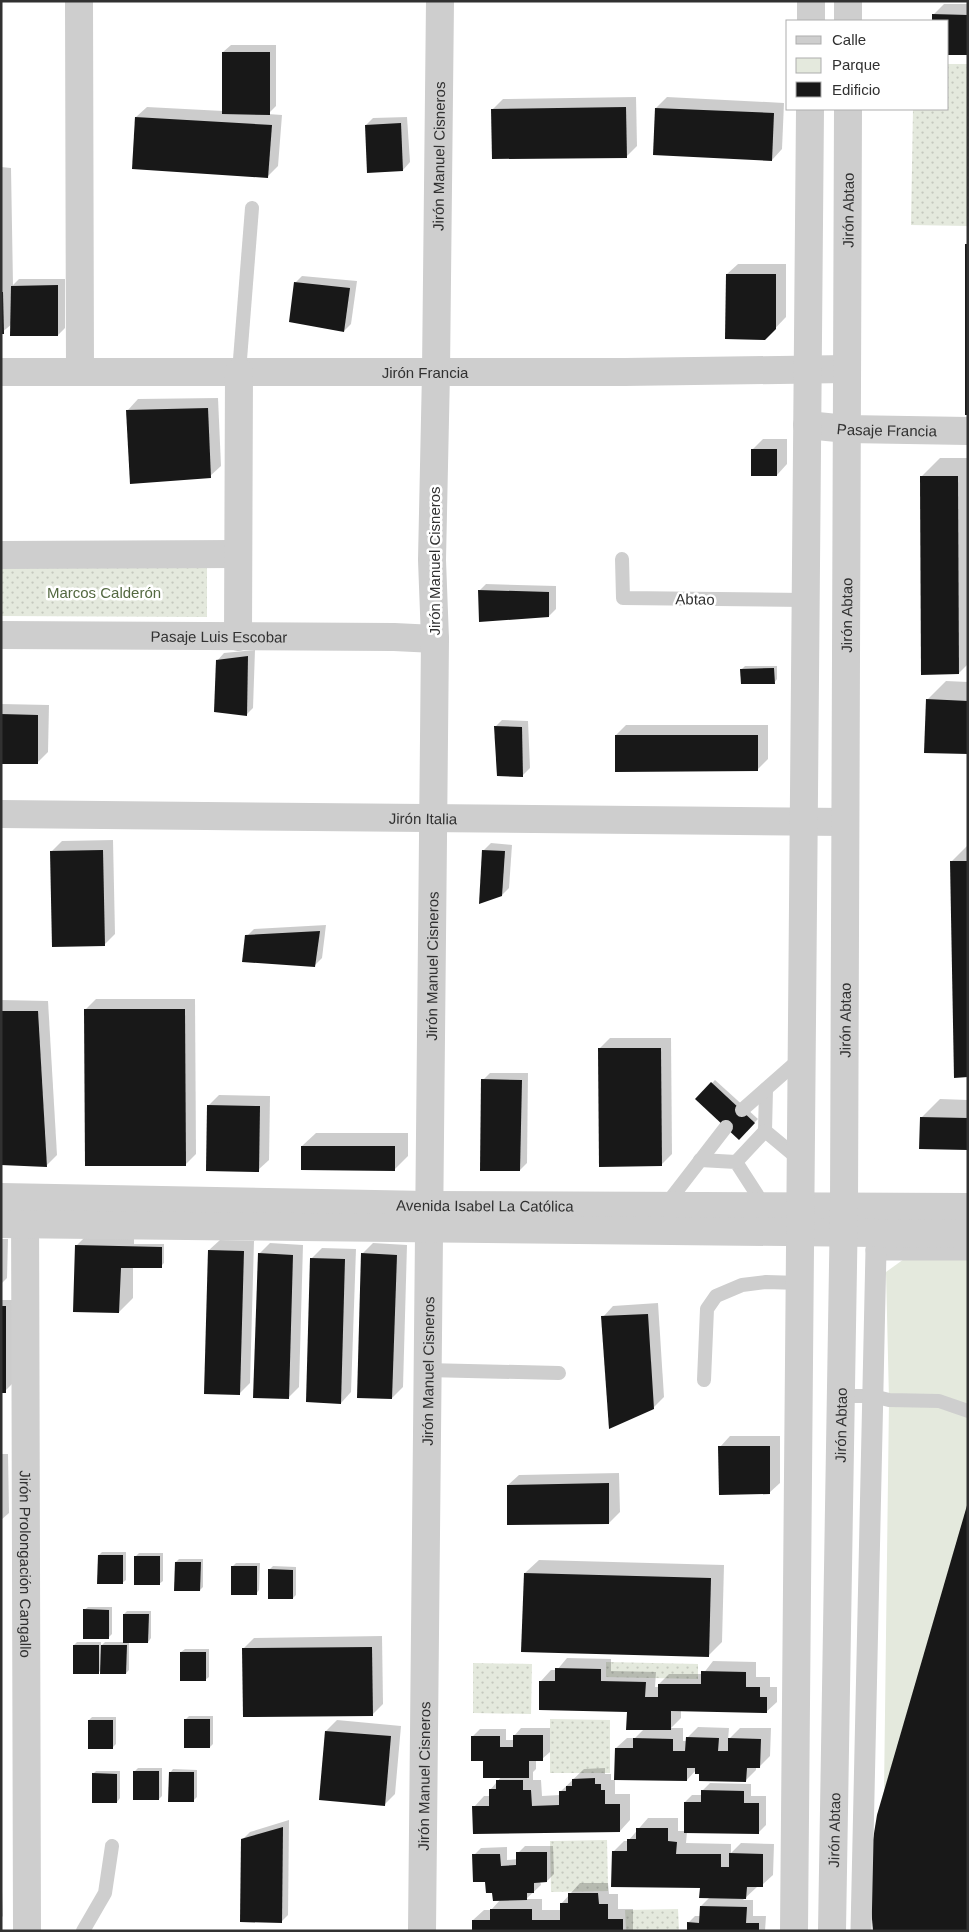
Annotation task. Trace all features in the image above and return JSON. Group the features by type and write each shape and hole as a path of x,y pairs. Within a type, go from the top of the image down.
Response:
{"street":[{"path":"79,1 80,372"},
{"name":"Jirón Manuel Cisneros","path":"422,1931 434,639 432,560 440,1"},
{"path":"811,1 811,20"},
{"path":"848,1 848,20"},
{"path":"794,1931 810,110"},
{"name":"Jirón Abtao","path":"832,1931 844,1219 848,110"},
{"name":"Jirón Francia","path":"1,372 847,370"},
{"path":"238,637 239,372"},
{"name":"Pasaje Francia","path":"807,425 847,429 968,431"},
{"path":"1,555 238,554"},
{"name":"Pasaje Luis Escobar","path":"1,635 434,639"},
{"name":"Jirón Italia","path":"1,814 845,822"},
{"name":"Avenida Isabel La Católica","path":"13,1197 428,1217 665,1206 765,1207 800,1219"},
{"name":"Jirón Prolongación Cangallo","path":"13,1197 27,1931"},
{"name":"Avenida Isabel La Católica","path":"13,1224 428,1217 844,1219 968,1207"},
{"name":"Avenida Isabel La Católica","path":"844,1219 877,1242 968,1234"},
{"path":"861,1931 877,1242 968,1250"}],"lane":[{"path":"239,372 252,208"},
{"name":"Abtao","path":"622,559 623,598 806,600"},
{"path":"742,1110 802,1057"},
{"path":"736,1162 765,1131 766,1089"},
{"path":"665,1206 726,1127"},
{"path":"765,1131 800,1160"},
{"path":"700,1160 736,1162"},
{"path":"736,1162 765,1207"},
{"path":"704,1380 707,1309 716,1296 742,1285 766,1282 800,1283"},
{"path":"426,1370 559,1373"},
{"path":"841,1396 873,1396 889,1400 939,1401 968,1411"},
{"path":"83,1931 105,1893 112,1846"}],"green space":[{"path":"949,64 968,64 968,226 911,225 913,110 949,110"},
{"name":"Marcos Calderón","path":"1,567 207,568 207,617 1,616"},
{"path":"911,1254 968,1255 968,1931 871,1852 877,1815 884,1792 889,1400 886,1272"},
{"path":"606,1662 698,1664 698,1679 606,1677"},
{"path":"473,1663 532,1664 531,1714 473,1713"},
{"path":"550,1719 610,1720 610,1773 550,1773"},
{"path":"607,1840 608,1891 551,1892 550,1841"},
{"path":"678,1909 679,1931 626,1931 625,1910"}],"building":[{"path":"932,14 968,15 968,55 949,55 949,20 932,20"},
{"path":"222,52 270,52 270,115 222,114"},
{"path":"626,107 627,158 492,159 491,109"},
{"path":"655,108 774,113 772,161 653,155"},
{"path":"135,117 272,125 268,178 132,169"},
{"path":"401,123 403,171 367,173 365,125"},
{"path":"965,244 968,244 968,415 965,415"},
{"path":"726,274 776,274 776,329 765,340 725,339"},
{"path":"294,282 350,288 344,332 289,322"},
{"path":"58,285 58,336 10,336 11,286"},
{"path":"1,292 3,292 4,334 1,334"},
{"path":"208,408 211,478 130,484 126,410"},
{"path":"751,449 777,449 777,476 751,476"},
{"path":"920,476 958,476 959,674 921,675"},
{"path":"478,590 549,592 549,617 479,622"},
{"path":"248,656 247,716 214,712 216,660"},
{"path":"774,668 775,684 741,684 740,669"},
{"path":"926,699 968,701 968,754 924,753"},
{"path":"1,714 38,715 38,764 1,764"},
{"path":"494,726 522,727 523,777 497,776"},
{"path":"615,735 758,735 758,771 615,772"},
{"path":"103,850 105,946 52,947 50,851"},
{"path":"482,850 505,851 502,896 479,904"},
{"path":"950,861 968,861 968,1077 954,1078"},
{"path":"320,931 315,967 242,962 245,935"},
{"path":"84,1009 185,1009 186,1166 85,1166"},
{"path":"1,1011 38,1011 47,1167 1,1165"},
{"path":"598,1048 661,1048 662,1166 599,1167"},
{"path":"481,1079 522,1080 520,1171 480,1171"},
{"path":"711,1082 755,1123 739,1140 695,1099"},
{"path":"207,1105 260,1106 259,1172 206,1171"},
{"path":"920,1117 968,1118 968,1150 919,1149"},
{"path":"301,1146 395,1146 395,1171 301,1170"},
{"path":"75,1245 162,1247 162,1268 121,1268 119,1313 73,1312"},
{"path":"208,1250 244,1251 240,1395 204,1394"},
{"path":"258,1253 293,1255 289,1399 253,1398"},
{"path":"361,1253 397,1255 392,1399 357,1398"},
{"path":"310,1258 345,1259 341,1404 306,1402"},
{"path":"1,1306 6,1306 6,1393 1,1393"},
{"path":"648,1314 654,1409 609,1429 601,1316"},
{"path":"718,1446 770,1446 770,1494 719,1495"},
{"path":"609,1483 609,1524 507,1525 507,1485"},
{"path":"968,1502 968,1931 873,1931 870,1895 871,1852 877,1815"},
{"path":"98,1555 123,1555 123,1584 97,1584"},
{"path":"134,1556 160,1556 160,1585 134,1585"},
{"path":"175,1562 201,1562 200,1591 174,1591"},
{"path":"231,1566 257,1566 257,1595 231,1595"},
{"path":"268,1569 293,1570 293,1599 268,1599"},
{"path":"524,1573 711,1578 709,1657 521,1652"},
{"path":"83,1609 109,1610 109,1639 83,1639"},
{"path":"123,1614 149,1614 148,1643 123,1643"},
{"path":"73,1645 99,1645 99,1674 73,1674"},
{"path":"101,1645 127,1645 126,1674 100,1674"},
{"path":"372,1647 373,1716 243,1717 242,1648"},
{"path":"180,1652 206,1652 206,1681 180,1681"},
{"path":"555,1668 601,1669 601,1681 646,1682 645,1697 658,1697 658,1684 701,1684 701,1671 746,1672 746,1687 760,1687 760,1697 767,1697 767,1713 671,1711 671,1730 626,1730 627,1712 539,1710 539,1681 555,1681"},
{"path":"184,1719 210,1719 210,1748 184,1748"},
{"path":"88,1720 113,1720 113,1749 88,1749"},
{"path":"325,1731 391,1736 385,1806 319,1800"},
{"path":"513,1735 543,1735 543,1761 529,1761 529,1778 483,1778 483,1761 471,1761 471,1736 500,1736 500,1747 513,1747"},
{"path":"686,1737 719,1738 718,1751 728,1751 728,1738 761,1739 760,1768 747,1768 746,1782 699,1781 699,1774 695,1774 695,1768 687,1768 687,1781 614,1780 615,1748 633,1748 633,1738 673,1739 673,1751 685,1751"},
{"path":"133,1771 159,1771 159,1800 133,1800"},
{"path":"169,1772 194,1772 194,1802 168,1802"},
{"path":"92,1773 117,1774 117,1803 92,1803"},
{"path":"595,1778 595,1784 601,1784 601,1790 605,1790 605,1804 620,1804 620,1832 473,1834 472,1806 489,1806 489,1789 496,1789 496,1780 523,1780 523,1790 531,1790 532,1806 559,1805 559,1791 566,1791 566,1786 572,1786 572,1779"},
{"path":"701,1790 744,1791 744,1803 759,1803 759,1834 684,1833 684,1802 701,1802"},
{"path":"283,1827 282,1923 240,1922 241,1839"},
{"path":"636,1828 668,1828 668,1841 677,1842 676,1854 721,1854 721,1867 729,1867 729,1853 763,1854 763,1887 747,1887 746,1899 699,1898 700,1888 611,1887 612,1851 627,1851 627,1839 636,1839"},
{"path":"516,1852 547,1852 547,1882 534,1883 534,1893 527,1893 527,1900 493,1901 492,1893 486,1893 485,1882 473,1882 472,1854 500,1854 501,1866 516,1865"},
{"path":"568,1893 598,1893 599,1904 608,1904 608,1919 623,1919 623,1931 472,1931 472,1920 490,1920 490,1909 532,1909 532,1920 560,1920 560,1903 568,1903"},
{"path":"700,1906 747,1907 746,1923 759,1923 759,1931 687,1931 687,1922 699,1923"}]}
